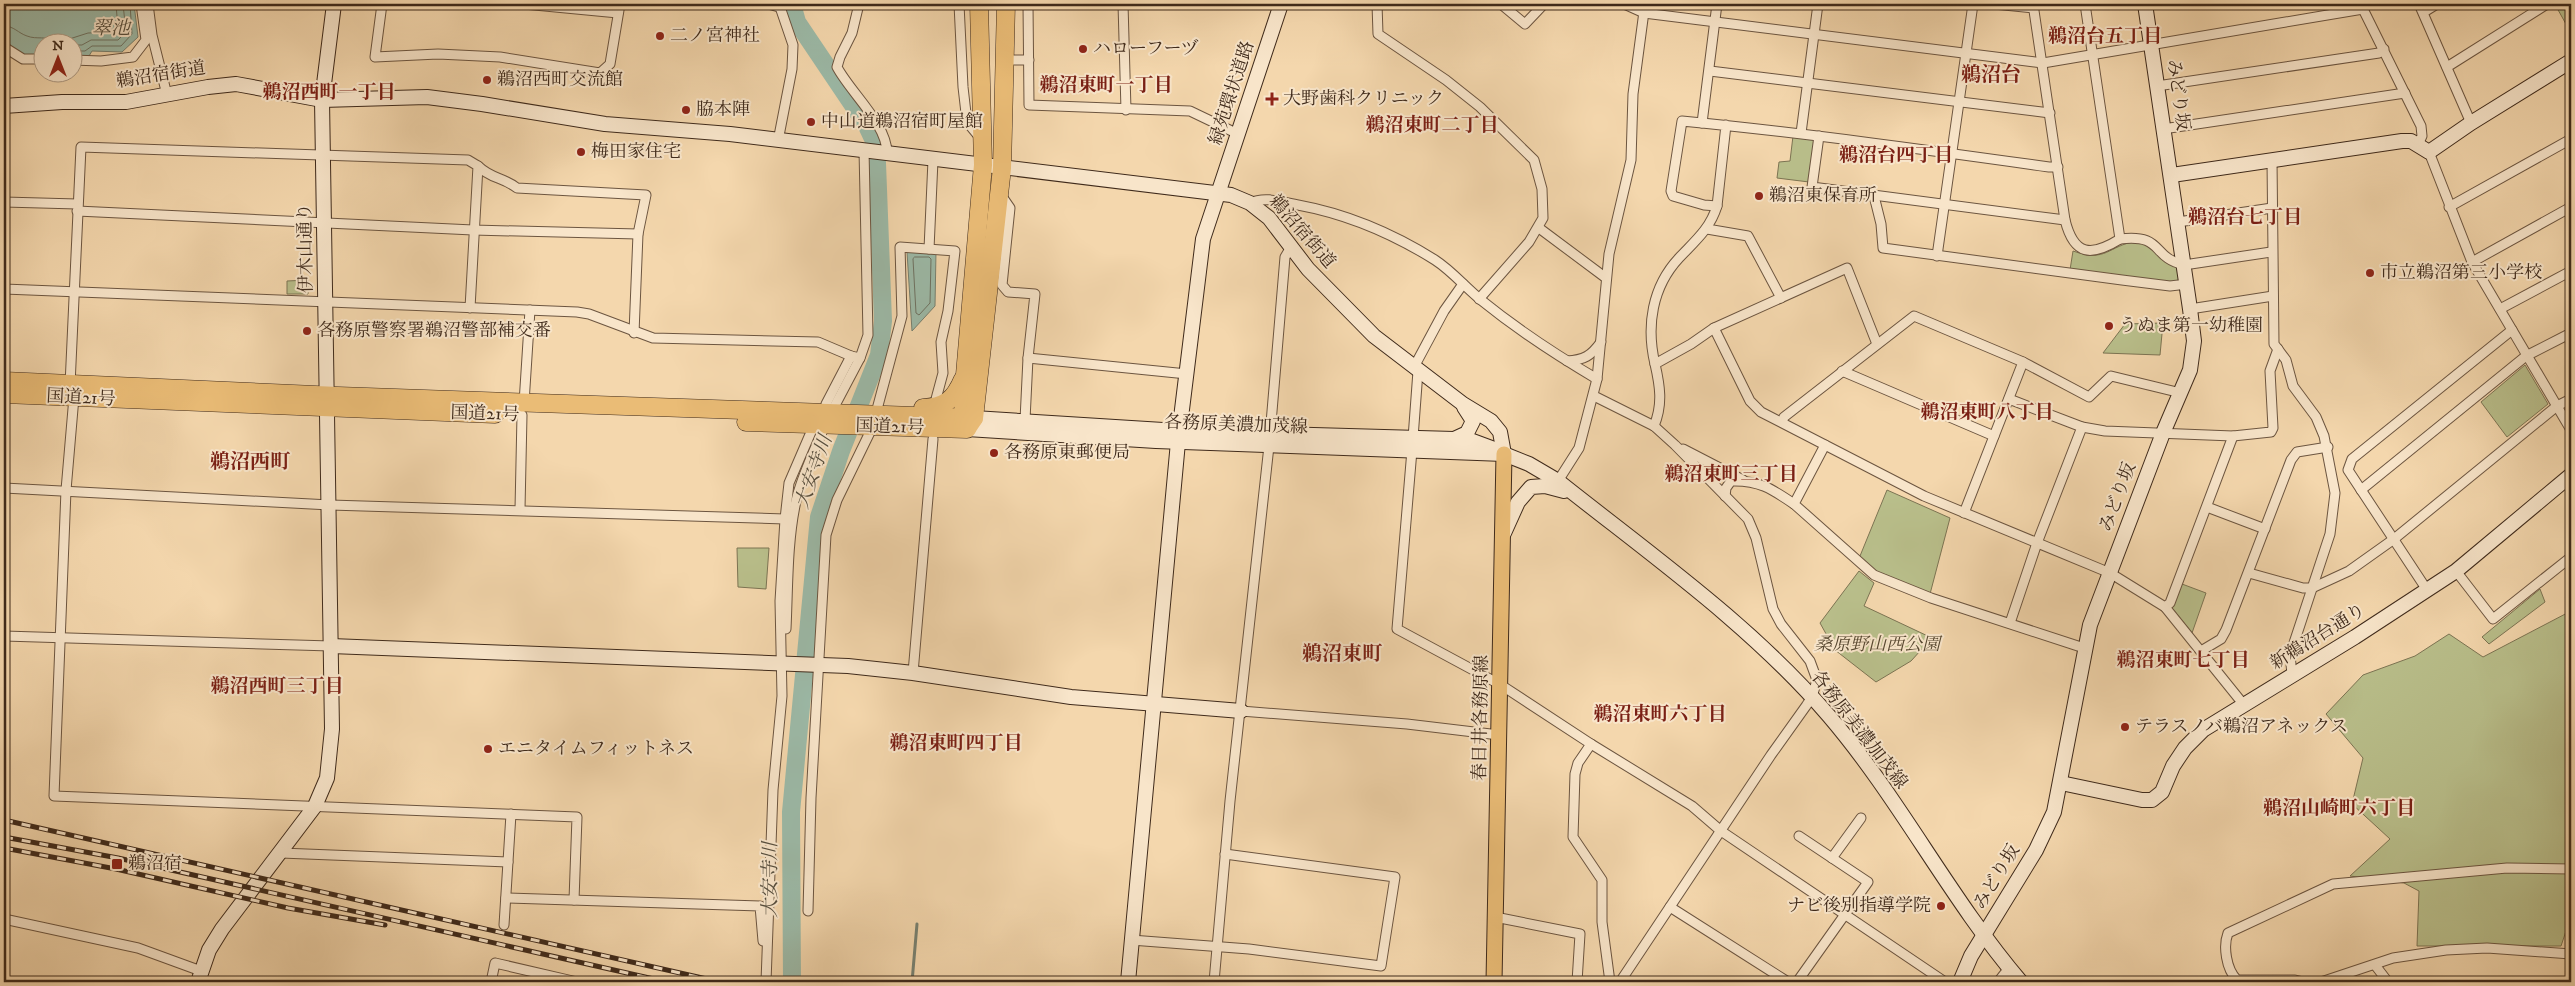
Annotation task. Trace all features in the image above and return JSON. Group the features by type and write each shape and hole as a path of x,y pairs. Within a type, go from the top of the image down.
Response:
{"highway":[{"path":"968,421 964,374 982,165 979,4"},
{"path":"968,421 1000,192 1007,60 1006,4"},
{"path":"874,418 900,408 938,407 947,404 955,396 964,374"},
{"name":"国道21号","path":"4,381 72,391"},
{"name":"国道21号","path":"4,394 72,391 523,409 968,421"}],"main road":[{"name":"春日井各務原線","path":"1494,982 1504,454"}],"street":[{"path":"82,60 101,61 133,57 146,40 141,4"},
{"path":"148,4 152,35 167,95"},
{"name":"伊木山通り","path":"199,977 209,950 222,929 315,806 326,778 331,748 330,505 322,100 334,4"},
{"path":"382,4 375,57 438,54 500,57 600,73 610,64 619,8 524,4"},
{"path":"768,4 779,6 793,45 792,69 778,141"},
{"path":"859,4 852,33 837,67 873,119 884,140 885,153"},
{"path":"959,4 963,86 968,122 982,139"},
{"path":"1028,4 1029,105 1086,105 1126,110 1190,111 1238,134"},
{"path":"1123,4 1126,110"},
{"name":"緑苑環状道路","path":"1128,982 1178,436 1203,239 1220,194 1281,4"},
{"path":"1376,4 1378,34 1446,80 1480,107 1534,160 1543,197 1544,218 1539,228 1479,299"},
{"path":"1502,4 1524,24 1544,4"},
{"path":"1624,4 1814,34 2043,63 2362,6 2421,126 2423,149 2472,262 2571,430"},
{"path":"1702,123 1718,4"},
{"path":"1801,133 1818,4"},
{"path":"1937,256 1974,4"},
{"path":"1994,4 2034,6 2065,220 2075,245 2090,252 2105,248 2120,239 2139,237 2150,241 2170,262 2184,265 2271,252"},
{"path":"2085,4 2120,239"},
{"name":"みどり坂","path":"1960,982 1971,956 2046,831 2054,812 2061,783 2084,648 2090,625 2163,433 2190,370 2194,341 2172,176 2163,129 2145,4"},
{"path":"2437,4 2421,8 2470,123"},
{"path":"2447,67 2547,4"},
{"path":"1558,482 1580,448 1594,396 1609,254 1631,160 1633,94 1645,8"},
{"path":"4,47 23,58 32,58"},
{"path":"2157,86 2378,53 2384,50"},
{"path":"1007,60 1029,60"},
{"path":"2423,149 2470,123 2571,61"},
{"path":"1710,71 2050,112"},
{"name":"鵜沼宿街道","path":"4,106 62,102 126,102 208,86 236,84 322,100 427,98 482,104 605,124 730,134 1231,195 1250,203 1269,218 1335,298 1374,336 1463,404 1492,422 1499,429 1504,454"},
{"path":"2163,129 2405,93"},
{"path":"1717,206 1704,205 1673,196 1671,191 1682,121 1801,133 2049,167 2058,166"},
{"path":"1654,426 1660,412 1661,389 1651,346 1655,300 1664,275 1707,229 1717,206 1726,125"},
{"path":"1818,136 1812,187 2065,220"},
{"path":"2449,207 2571,140"},
{"path":"2172,176 2402,141 2411,141 2423,149"},
{"path":"574,900 577,817 54,796 66,490 72,391 77,207 81,147 468,160 478,166 488,176 508,181 517,188 646,195 638,234 634,333"},
{"path":"766,982 773,790 784,662 781,644 780,592 789,483 860,358 868,335 866,151"},
{"path":"929,249 933,160"},
{"path":"2272,160 2271,252 2274,344 2286,360 2293,386 2316,417 2328,447 2335,493 2330,534 2290,655 2292,674"},
{"path":"470,308 478,166"},
{"path":"1000,192 1010,208 1002,285 1008,292 1035,294 1028,358 1025,420"},
{"path":"1874,196 1881,224 1883,248 2170,286 2186,284"},
{"path":"1250,203 1258,199 1271,200 1324,210 1367,224 1437,262 1479,299 1540,345 1597,379"},
{"path":"4,202 325,224 638,234"},
{"path":"2472,262 2571,207"},
{"path":"2178,222 2272,208"},
{"path":"1539,228 1606,278"},
{"path":"1707,229 1748,236 1782,298"},
{"path":"808,911 817,664 826,535 837,500 874,418 902,316 900,247 955,251 948,311 941,342 943,373 936,399"},
{"path":"1214,982 1225,854 1270,440 1285,257 1291,247"},
{"path":"1655,364 1691,344 1714,328 1847,268 1878,344"},
{"path":"2500,309 2571,271"},
{"path":"1463,284 1444,311 1416,369 1397,630 1501,685 1591,744 1692,806 1721,831 1945,982"},
{"path":"4,289 326,301 589,314 634,333 653,338 818,342 860,358"},
{"path":"2190,309 2273,296"},
{"path":"520,509 523,409 530,310"},
{"path":"1782,422 1784,417 1914,316 2023,362 2089,397 2111,376 2181,393"},
{"path":"1714,328 1750,401 1760,412 1924,496 2110,573 2165,607 2244,705"},
{"path":"2427,590 2348,470 2352,459 2512,330"},
{"path":"2361,490 2526,356 2571,333"},
{"path":"1567,361 1580,360 1592,355 1601,342"},
{"path":"2008,399 2082,427 2126,433 2233,436 2271,432 2273,428 2270,371 2278,350"},
{"path":"781,644 786,634 792,528 796,500 851,356"},
{"path":"1028,358 1187,374"},
{"path":"1964,514 2023,362"},
{"path":"1842,371 1994,436"},
{"path":"1594,396 1654,426 1748,519 1756,538 1774,609 1781,624 1810,661 1817,680 1812,697 1620,982"},
{"path":"2249,573 2303,588 2312,588 2349,571 2394,539 2557,406 2571,399"},
{"path":"1454,439 1467,433 1473,421 1472,416 1463,404"},
{"name":"各務原美濃加茂線","path":"968,421 1025,420 1178,436"},
{"name":"各務原美濃加茂線","path":"968,421 1178,436 1412,444 1504,454"},
{"path":"2010,623 2037,543 2082,427"},
{"path":"2165,607 2170,603 2233,436"},
{"path":"913,673 933,439"},
{"name":"各務原美濃加茂線","path":"1412,444 1454,439 1488,446 1529,464 1558,482 1581,500 1708,601 1782,665 1831,718 1899,811 1984,935 2021,982"},
{"path":"1675,445 1743,480 1766,486 1794,504 1874,575 1932,598 2084,648"},
{"path":"1794,504 1825,445"},
{"path":"2201,651 2221,639 2249,573 2291,460 2297,452 2328,447"},
{"path":"1703,474 1708,462"},
{"path":"2571,475 2456,571 2493,619 2571,557"},
{"path":"1725,496 1726,488 1731,481 1743,480"},
{"path":"1504,533 1518,502 1531,488 1555,487 1581,500"},
{"path":"4,488 330,505 520,509 785,519"},
{"path":"2207,507 2265,529"},
{"name":"新鵜沼台通り","path":"2061,783 2142,800 2152,800 2162,792 2173,766 2185,748 2203,730 2456,571"},
{"path":"4,636 817,664 913,673 1050,695 1152,705 1407,724 1499,735"},
{"path":"1591,744 1578,763 1575,774 1573,837 1602,880 1602,922 1610,982"},
{"path":"504,925 511,814"},
{"path":"1832,858 1861,818"},
{"path":"1797,982 1868,882 1799,836"},
{"path":"281,853 508,862"},
{"path":"1131,940 1217,947 1381,966 1395,877 1225,854"},
{"path":"2303,982 2295,980 2237,980 2230,973 2225,940 2228,932 2333,884 2507,868 2571,868"},
{"path":"506,898 760,906 763,941 768,950"},
{"path":"1670,907 1788,982"},
{"path":"1495,916 1580,934 1582,939 1577,982"},
{"path":"4,919 138,948 199,977"},
{"path":"2321,982 2393,958 2487,948 2571,954"},
{"path":"491,982 495,963 577,982"},
{"path":"2375,965 2388,982"},
{"path":"1998,982 2009,968"}],"green space":[{"path":"2562,4 2571,4 2571,33 2557,8"},
{"path":"1793,136 1816,139 1809,182 1777,178 1779,162 1790,161"},
{"path":"2137,241 2149,246 2167,262 2179,268 2182,281 2171,283 2070,270 2073,251 2093,255 2100,254"},
{"path":"308,280 308,294 287,294 287,281"},
{"path":"2163,323 2160,355 2103,353 2125,324"},
{"path":"2525,365 2548,404 2507,437 2481,402"},
{"path":"1887,490 1950,518 1930,594 1874,572 1860,556"},
{"path":"737,548 769,548 766,589 738,587"},
{"name":"桑原野山西公園","path":"1859,571 1874,583 1864,606 1932,638 1911,661 1876,682 1835,650 1820,623"},
{"path":"2182,584 2206,593 2192,633 2172,608"},
{"path":"2540,589 2545,602 2489,644 2482,637"},
{"path":"2571,611 2571,916 2561,946 2417,946 2419,891 2404,883 2350,876 2390,839 2352,804 2363,758 2326,714 2363,675 2415,656 2449,634 2483,657"}],"water":[{"name":"翠池","path":"4,4 134,4 138,37 122,52 92,51 89,56 82,56 82,32 32,32 32,55 22,55 4,43"},
{"path":"907,252 936,252 935,306 912,331"}],"waterway":[{"name":"大安寺川","path":"792,4 797,22 867,126 874,141 877,163 883,321 879,355 841,451 819,517 791,812 792,982"},
{"path":"912,982 917,924"}],"railway":[{"path":"4,820 720,982"},
{"path":"4,837 118,858 667,982"},
{"path":"4,848 116,869 288,908 385,925"}],"place":[{"name":"二ノ宮神社","path":"660,36"},
{"name":"ハローフーヅ","path":"1083,49"},
{"name":"鵜沼西町交流館","path":"487,80"},
{"name":"大野歯科クリニック","path":"1272,99"},
{"name":"脇本陣","path":"686,110"},
{"name":"中山道鵜沼宿町屋館","path":"811,122"},
{"name":"梅田家住宅","path":"581,152"},
{"name":"鵜沼東保育所","path":"1759,196"},
{"name":"市立鵜沼第三小学校","path":"2370,273"},
{"name":"うぬま第一幼稚園","path":"2109,326"},
{"name":"各務原警察署鵜沼警部補交番","path":"307,331"},
{"name":"各務原東郵便局","path":"994,453"},
{"name":"テラスノバ鵜沼アネックス","path":"2125,727"},
{"name":"エニタイムフィットネス","path":"488,749"},
{"name":"鵜沼宿","path":"117,864"},
{"name":"ナビ後別指導学院","path":"1941,906"}],"district":[{"name":"鵜沼台五丁目","path":"2105,36"},
{"name":"鵜沼台","path":"1991,75"},
{"name":"鵜沼東町一丁目","path":"1106,85"},
{"name":"鵜沼西町一丁目","path":"329,92"},
{"name":"鵜沼東町二丁目","path":"1432,125"},
{"name":"鵜沼台四丁目","path":"1896,155"},
{"name":"鵜沼台七丁目","path":"2245,217"},
{"name":"鵜沼東町八丁目","path":"1987,412"},
{"name":"鵜沼西町","path":"250,462"},
{"name":"鵜沼東町三丁目","path":"1731,474"},
{"name":"鵜沼東町","path":"1342,654"},
{"name":"鵜沼東町七丁目","path":"2183,660"},
{"name":"鵜沼西町三丁目","path":"277,686"},
{"name":"鵜沼東町六丁目","path":"1660,714"},
{"name":"鵜沼東町四丁目","path":"956,743"},
{"name":"鵜沼山崎町六丁目","path":"2339,808"}]}
